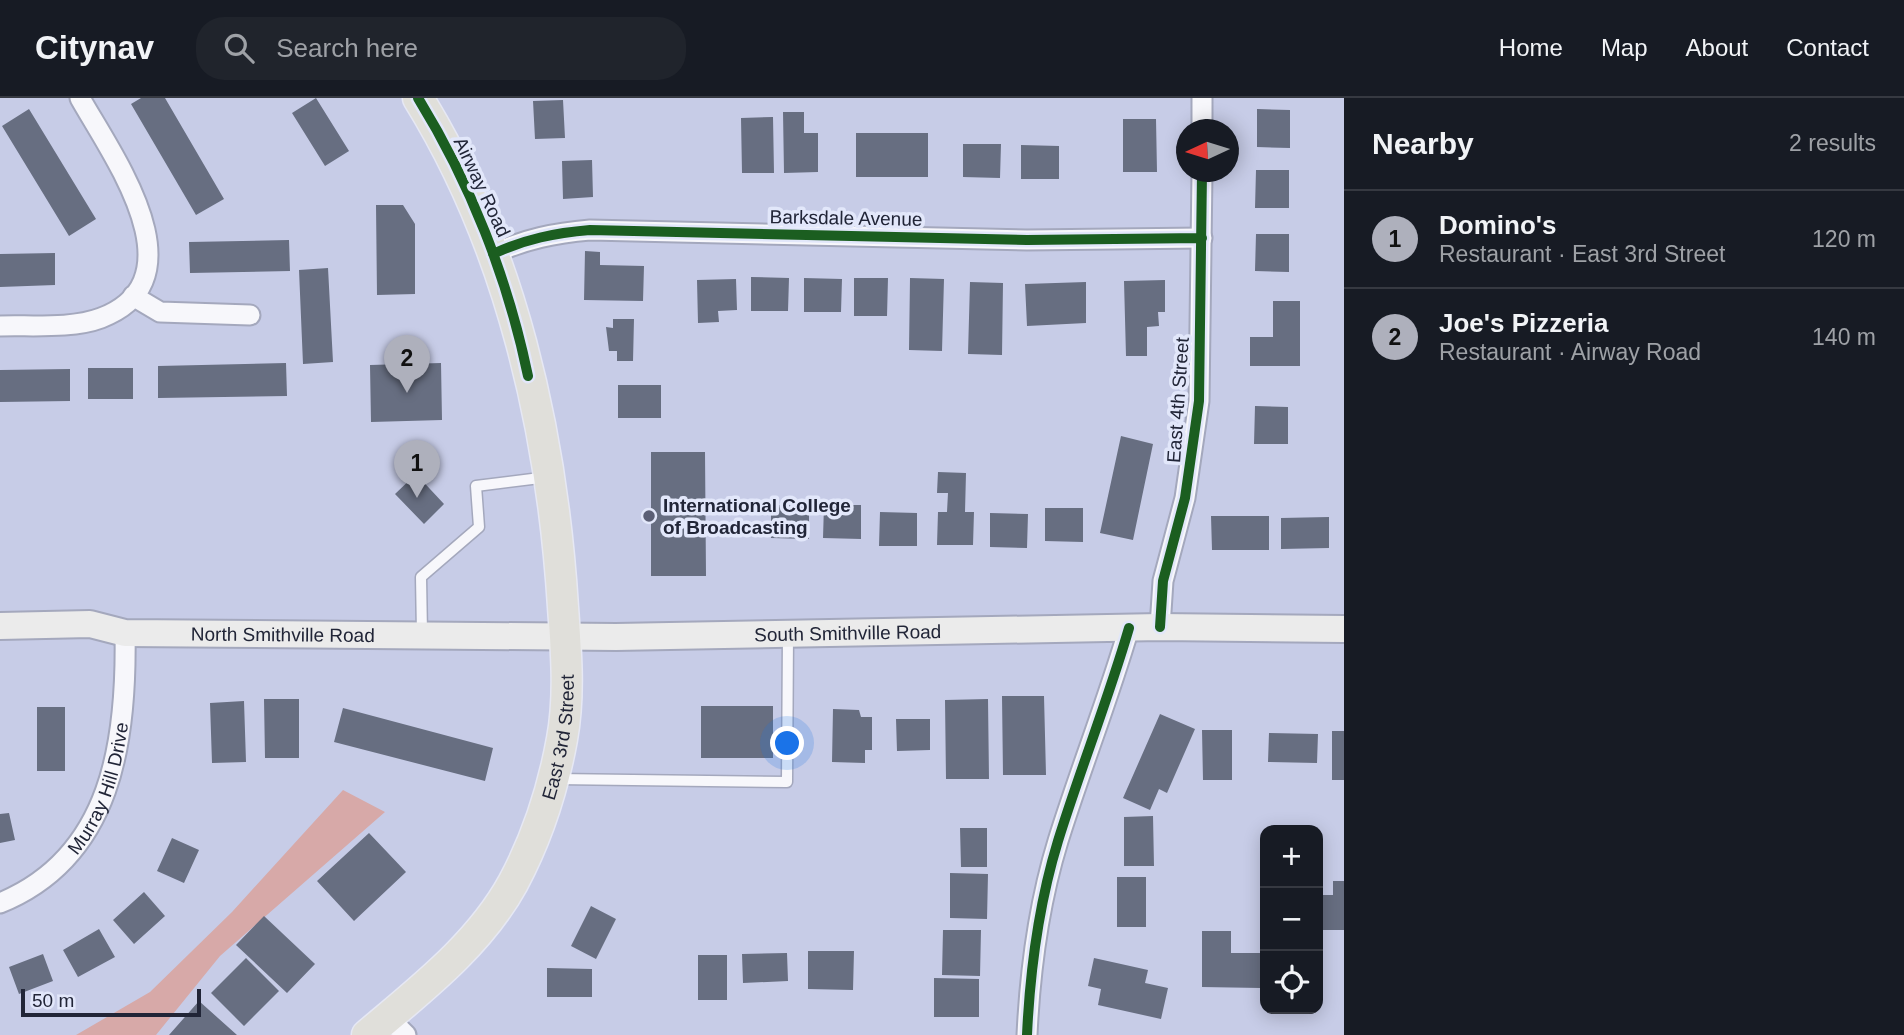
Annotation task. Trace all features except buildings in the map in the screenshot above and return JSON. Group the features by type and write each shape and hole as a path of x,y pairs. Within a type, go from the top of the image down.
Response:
{"main road":[{"name":"Airway Road","path":"418,98 476,212 493,254 528,376"},
{"name":"East 3rd Street","path":"387,1029 492,915 512,884 534,838 553,779 562,737 566,697 565,635 561,577 548,477 528,376"},
{"name":"North Smithville Road","path":"0,626 90,624 125,633 565,635"},
{"path":"1129,628 1344,629"},
{"name":"South Smithville Road","path":"565,635 1129,628"}],"street":[{"path":"0,326 99,319 118,310 133,296 146,270 145,223 139,202 80,98"},
{"path":"1202,98 1202,119"},
{"name":"East 4th Street","path":"1160,627 1163,581 1194,453 1199,401 1202,182"},
{"name":"Barksdale Avenue","path":"493,254 523,240 554,233 590,230 1027,240 1202,238"},
{"path":"133,296 160,312 250,315"},
{"path":"1027,1035 1035,945 1058,842 1129,628"},
{"name":"Murray Hill Drive","path":"0,903 37,882 62,861 84,835 98,812 113,775 121,742 125,633"}],"lane":[{"path":"422,635 421,577 479,527 476,486 548,477"},
{"path":"553,779 787,782 788,634"}],"shaded area":[{"path":"343,790 385,812 220,956 156,1035 76,1035 150,992 232,912"}],"cycle path":[{"path":"418,98 454,163 485,232 510,303 528,376"},
{"path":"1160,627 1163,581 1185,498 1199,401 1202,182"},
{"path":"493,254 540,238 590,230 1027,240 1202,238"},
{"path":"1027,1035 1036,937 1051,864 1129,628"}],"place":[{"name":"Joe's Pizzeria","path":"407,393"},
{"name":"Domino's","path":"417,498"},
{"name":"International College of Broadcasting","path":"649,516"}]}
